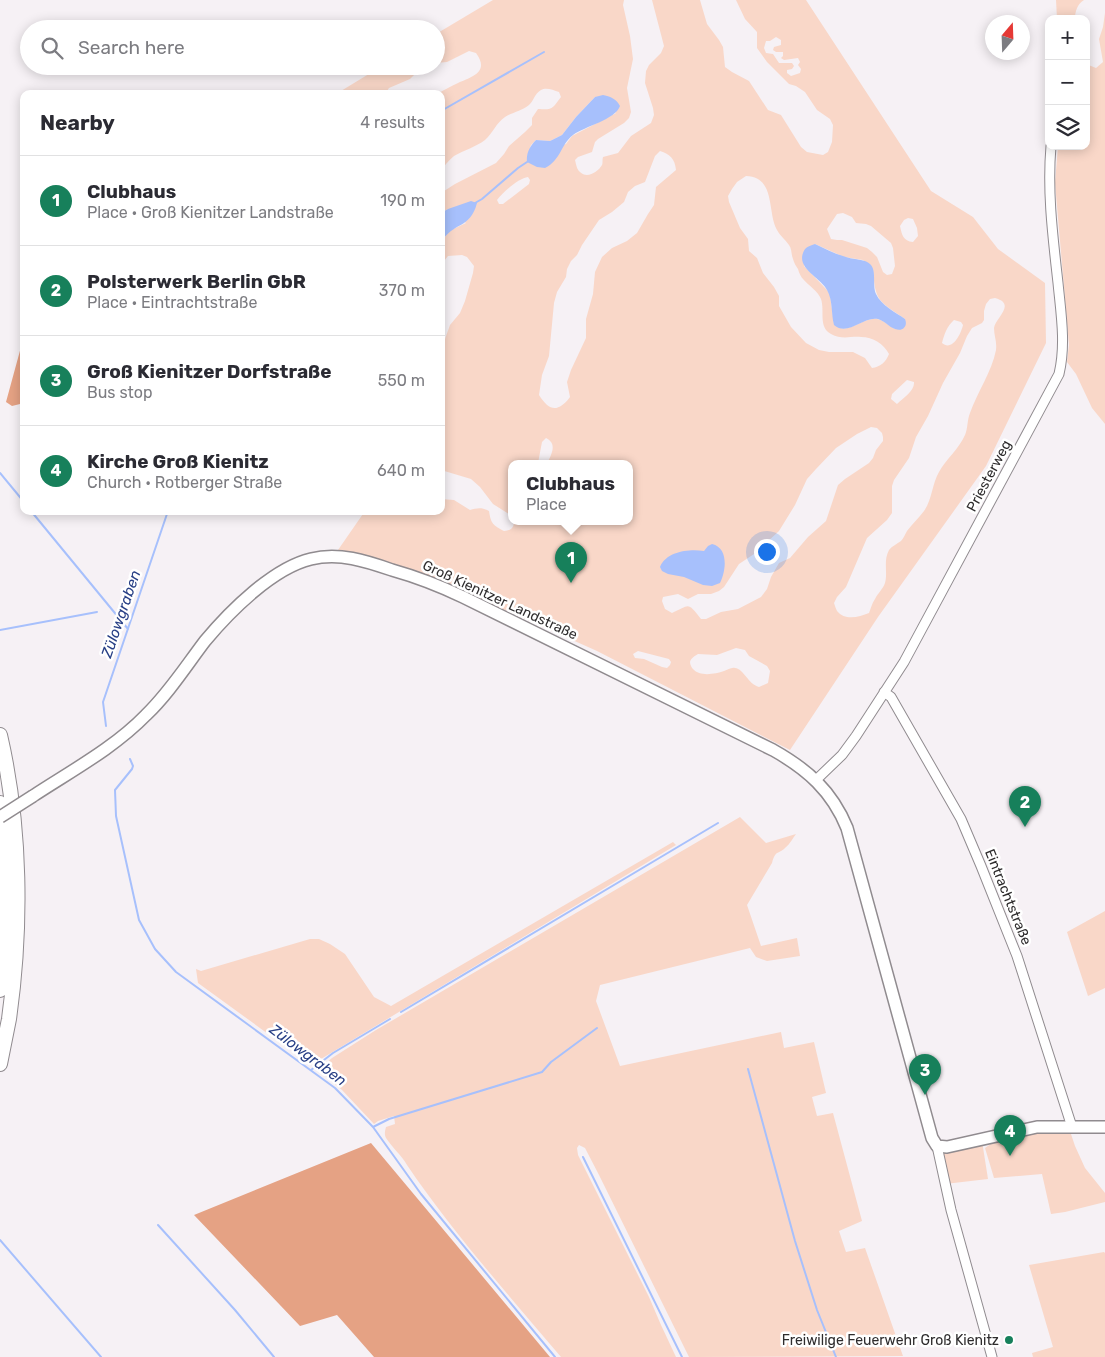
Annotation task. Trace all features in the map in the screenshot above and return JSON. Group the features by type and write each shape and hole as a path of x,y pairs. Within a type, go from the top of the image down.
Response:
{"highway":[{"path":"0,735 13,822 17,923 9,1019 0,1064"},
{"path":"0,803 5,870 6,924 0,990"}],"main road":[{"name":"Groß Kienitzer Landstraße","path":"0,817 116,741 137,724 156,705 215,630 274,576 303,561 338,556 364,561 410,575 448,590 748,738 792,761 816,780 837,809 846,828 932,1138 937,1146"},
{"path":"937,1146 947,1147 1037,1127 1105,1127"}],"street":[{"name":"Priesterweg","path":"816,780 842,755 856,736 914,646 1059,374 1063,346 1050,204 1051,150"},
{"name":"Eintrachtstraße","path":"884,692 891,697 961,819 982,866 1017,956 1072,1127"},
{"path":"937,1146 951,1210 992,1357"}],"shaded area":[{"path":"493,0 624,0 623,5 633,59 627,88 631,112 629,118 624,123 595,142 592,152 575,160 579,171 589,175 600,168 603,157 618,153 631,136 651,123 654,115 645,83 646,71 649,65 661,53 664,46 652,0 700,0 707,24 723,47 725,67 749,81 768,110 781,115 801,147 807,152 823,155 828,152 832,142 833,125 830,119 817,110 805,92 789,84 767,62 757,48 757,32 745,19 736,0 806,0 931,191 973,217 998,249 1045,283 1046,343 986,466 878,617 790,750 597,651 431,577 394,564 338,550 362,515 445,515 445,499 454,500 470,510 480,508 489,511 493,524 504,531 511,529 513,525 633,525 633,460 549,460 553,446 550,440 546,438 542,442 539,460 508,460 508,513 493,504 471,479 445,471 445,339 450,325 460,313 465,301 474,266 467,257 462,255 448,256 445,260 445,237 449,231 466,223 448,209 445,211 445,190 496,163 509,146 532,125 532,118 538,109 552,108 561,97 559,92 547,89 541,90 529,105 499,122 485,140 454,156 445,166 444,90 474,76 478,73 481,65 476,53 469,51 445,62 445,29","holes":["776,37 781,40 781,45 774,47 773,50 783,52 781,58 784,60 798,58 800,62 798,65 801,69 800,73 791,76 787,73 787,70 792,69 794,66 792,63 779,63 773,54 766,53 764,48 766,41","595,97 616,113 572,136 566,144 527,157 531,145 536,140 550,141 562,135","660,151 667,154 674,163 676,170 656,187 654,205 637,233 627,241 612,248 602,257 595,272 593,294 586,319 586,338 567,382 570,397 562,406 558,408 550,407 539,395 542,375 549,356 554,303 557,292 566,277 571,261 577,255 599,220 624,202 628,192 635,186 645,182 655,156","746,176 756,178 762,182 769,197 777,230 790,247 794,262 805,282 820,296 823,323 827,331 839,337 865,337 878,342 889,354 882,364 872,368 865,358 853,352 819,350 806,343 791,327 779,306 779,296 763,273 757,258 749,251 748,239 740,228 729,202 728,196 737,182","528,177 530,180 529,184 503,204 499,204 497,200 507,189","843,213 852,217 856,223 871,226 891,243 895,266 892,274 887,275 883,272 877,257 867,248 842,240 831,239 827,229 837,214","908,218 913,219 917,228 918,236 913,242 905,239 902,235 900,226","815,244 844,257 863,260 873,269 875,288 880,300 905,319 895,329 877,319 871,319 849,328 839,327 834,324 830,295 804,266","995,298 1001,301 1005,307 994,328 996,347 994,358 968,418 965,435 939,472 924,511 909,528 901,541 889,550 886,558 885,583 873,602 869,613 857,617 844,616 837,611 834,603 846,587 867,538 892,513 892,486 894,480 909,458 916,437 967,336 972,328 984,320 986,304 990,299","954,320 961,322 963,325 956,341 953,344 946,345 942,343","907,380 914,382 911,391 897,404 891,399 892,394","871,427 877,428 882,433 883,441 873,458 869,463 838,485 826,521 808,537 790,558 779,563 767,589 761,597 738,609 721,612 706,619 701,619 688,606 672,613 665,609 662,601 663,597 678,594 688,599 698,594 711,594 724,587 739,564 754,554 779,531 795,505 807,479 836,448","736,648 745,650 749,656 767,666 770,671 768,683 759,687 735,668 712,674 696,672 690,662 698,654 717,655","638,651 669,659 671,662 667,668 644,659 635,658 633,654"]},
{"path":"1056,0 1084,0 1077,8 1075,15 1057,15"},
{"path":"1105,13 1105,424 1092,408 1076,374 1067,362 1069,345 1055,183 1058,150 1090,150 1090,66 1096,68 1103,62 1099,39"},
{"path":"367,75 414,75 388,90 343,90"},
{"path":"20,351 20,404 12,406 6,402"},
{"path":"740,817 766,843 796,834 783,850 777,853 747,905 761,946 797,938 800,956 767,961 756,957 750,948 600,985 596,1001 620,1066 781,1032 784,1048 814,1042 826,1093 812,1097 817,1116 833,1113 862,1221 839,1231 846,1252 865,1248 903,1356 689,1357 585,1148 579,1145 577,1148 578,1155 649,1297 676,1357 561,1357 462,1239 388,1141 385,1130 386,1127 395,1124 394,1116 374,1124 342,1090 318,1070 332,1058 376,1030"},
{"path":"673,842 676,845 311,1065 198,983 196,969 201,971 310,939 319,939 345,954 374,997 391,1006"},
{"path":"1105,911 1105,988 1088,996 1067,932"},
{"path":"1070,1131 1085,1168 1105,1193 1105,1202 1051,1214 1042,1174 994,1178 985,1148 992,1143 1037,1132"},
{"path":"982,1141 988,1179 945,1184 938,1148"},
{"path":"371,1143 550,1357 374,1357 337,1315 300,1326 194,1215"},
{"path":"1104,1252 1105,1357 1033,1357 1032,1353 1053,1347 1029,1265"}],"water":[{"path":"603,95 617,102 620,106 617,111 606,119 573,135 554,161 545,168 537,167 527,162 529,150 536,140 550,141 562,135 595,97"},
{"path":"471,201 477,203 470,218 445,237 445,211"},
{"path":"815,244 840,255 870,264 873,270 874,286 878,298 905,319 906,324 904,328 900,330 895,329 878,319 867,320 845,329 834,325 829,294 803,264 802,259 805,249"},
{"path":"712,544 717,546 724,555 725,566 720,583 712,586 703,585 684,577 668,574 662,571 660,567 673,554 692,550 704,551"}],"waterway":[{"path":"445,109 544,52"},
{"path":"475,203 527,162"},
{"path":"0,473 20,497"},
{"path":"34,515 128,629"},
{"name":"Zülowgraben","path":"106,726 103,702 167,515"},
{"path":"0,630 97,612"},
{"name":"Zülowgraben","path":"130,759 133,766 132,769 115,790 116,816 139,920 155,949 176,972 335,1088 373,1127 421,1194 555,1357"},
{"path":"401,1012 718,823"},
{"path":"311,1070 333,1053 390,1019"},
{"path":"373,1127 389,1119 542,1072 551,1062 597,1028"},
{"path":"748,1069 795,1241 817,1310 836,1357"},
{"path":"583,1157 682,1357"},
{"path":"158,1225 235,1310 274,1357"},
{"path":"0,1240 101,1357"}],"place":[{"name":"Clubhaus","path":"571,583"},
{"name":"Polsterwerk Berlin GbR","path":"1025,827"},
{"name":"Groß Kienitzer Dorfstraße","path":"925,1095"},
{"name":"Kirche Groß Kienitz","path":"1010,1156"},
{"name":"Freiwilige Feuerwehr Groß Kienitz","path":"1009,1340"}]}
